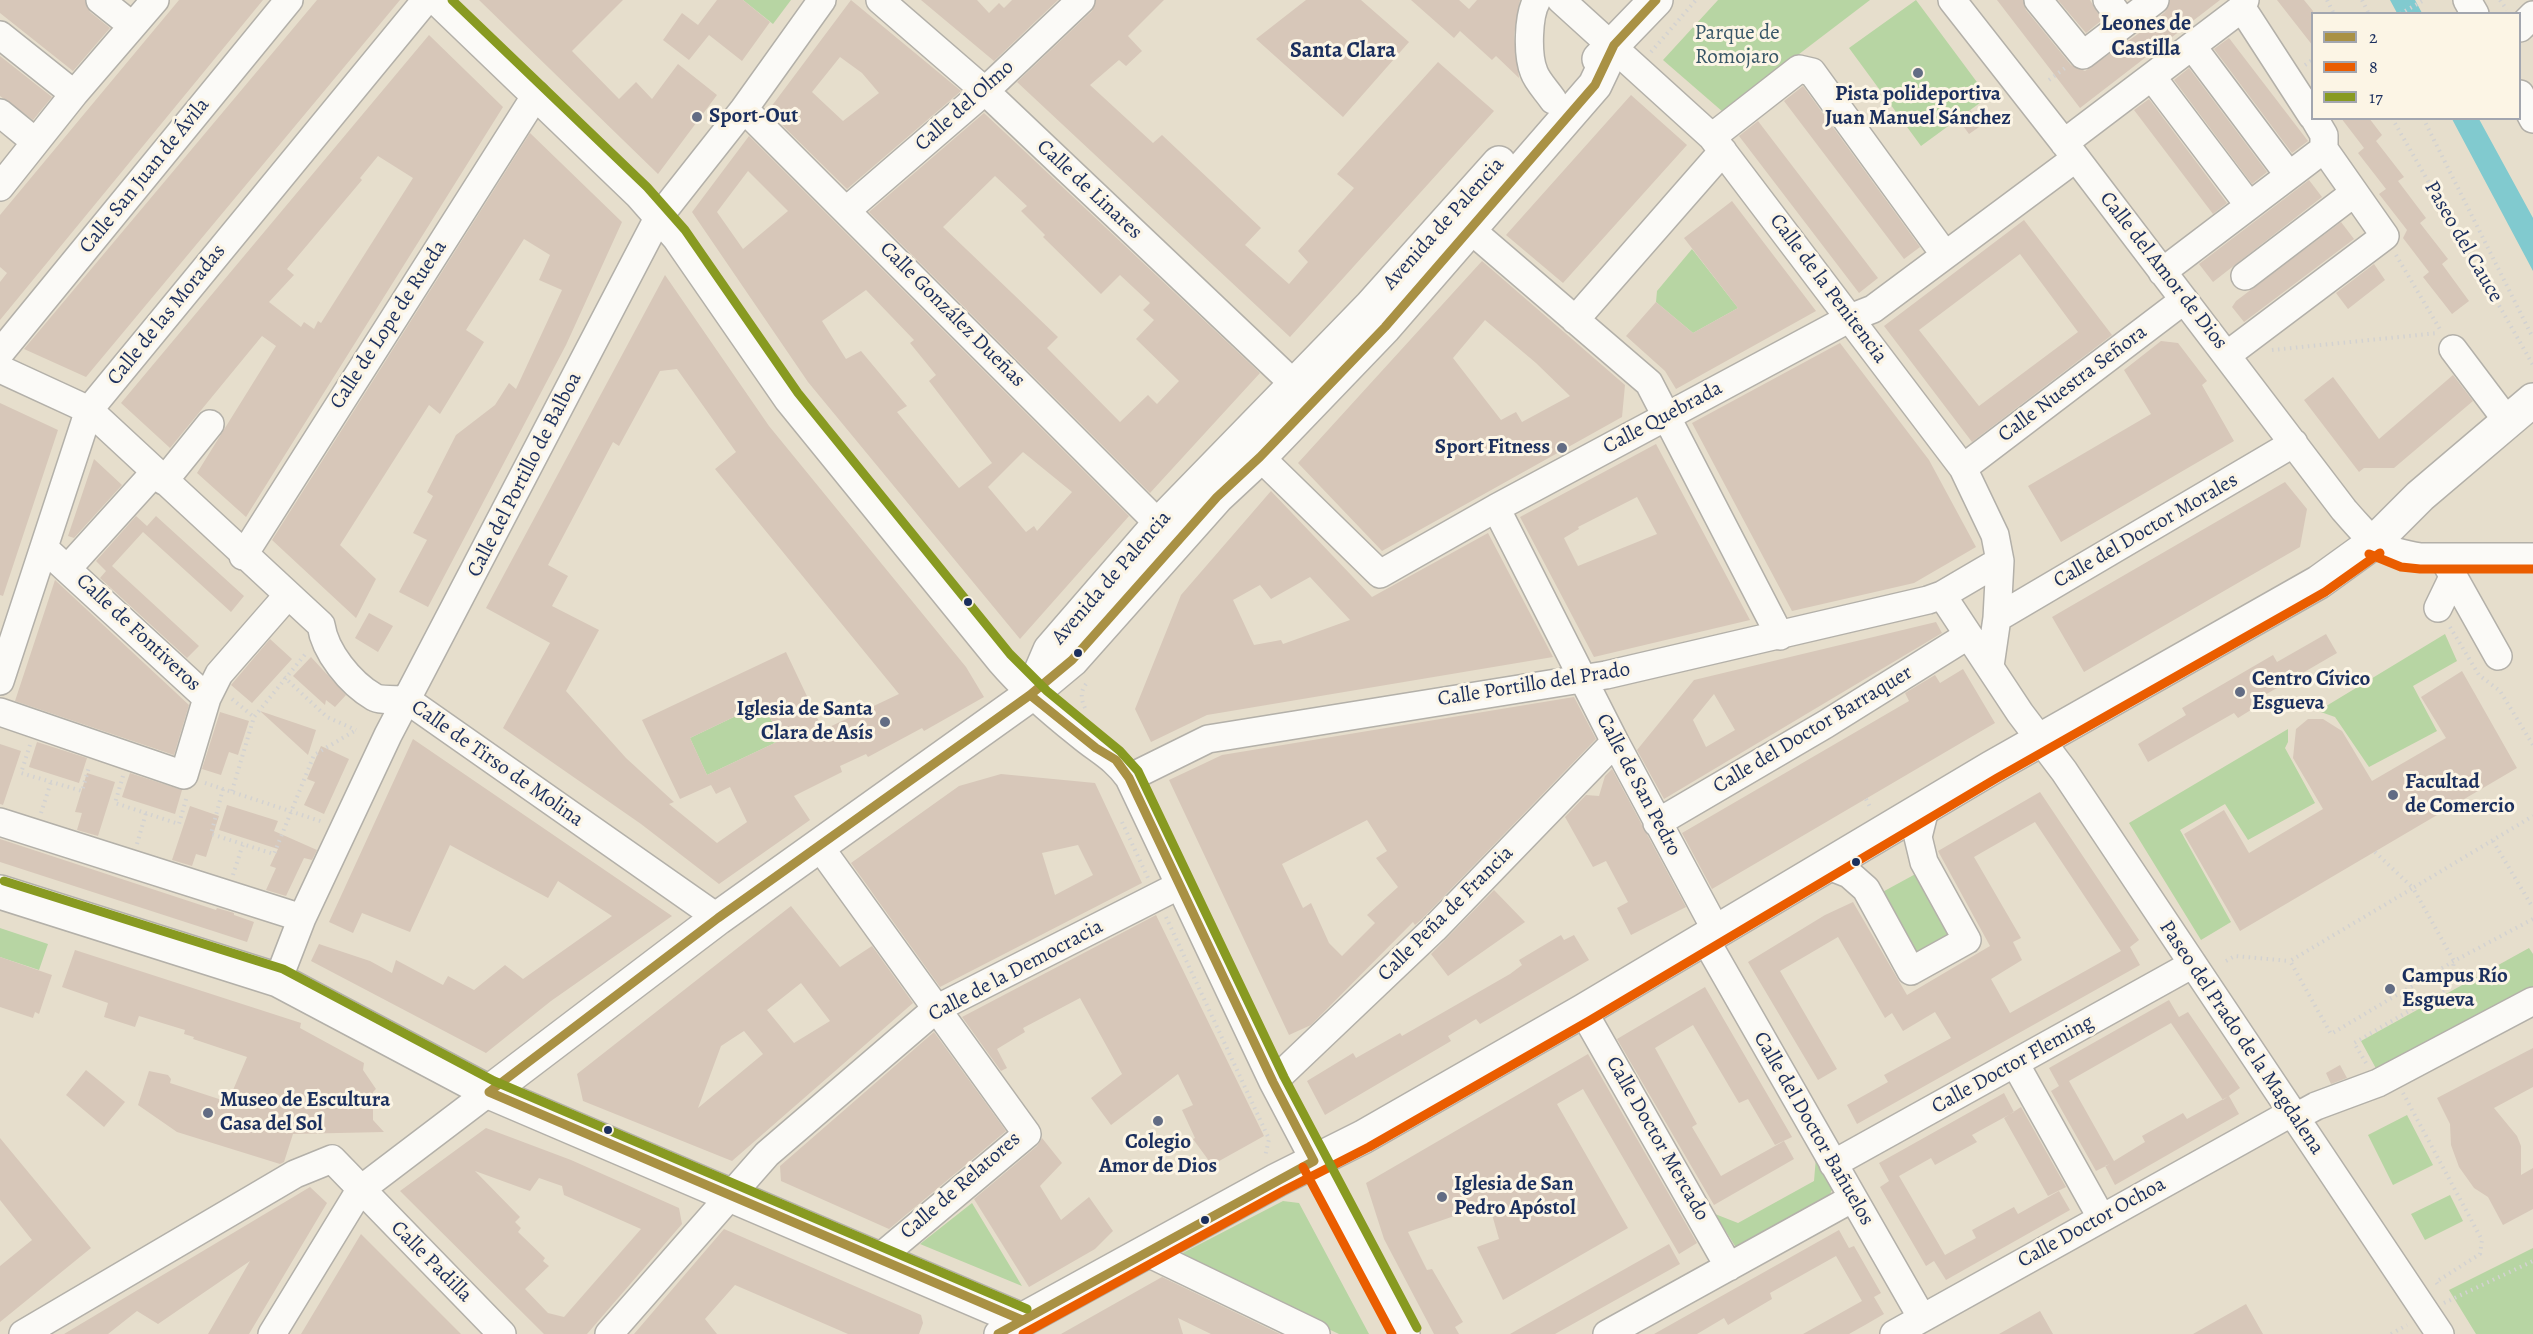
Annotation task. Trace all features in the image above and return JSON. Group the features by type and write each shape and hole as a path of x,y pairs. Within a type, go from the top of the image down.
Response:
{"main road":[{"name":"Avenida de Palencia","path":"1030,695 1050,650 1159,524 1371,306 1553,100 1614,45 1656,0"},
{"name":"Avenida de Palencia","path":"1030,695 1073,658 1217,497 1260,457 1385,327 1595,85 1614,45"},
{"path":"0,892 278,980 489,1092 878,1259 1010,1327 1314,1161 1363,1137 2319,582 2373,543 2420,496 2533,400"},
{"path":"489,1092 718,918 1030,695"}],"street":[{"path":"100,0 125,20"},
{"path":"0,187 74,94 155,0"},
{"name":"Calle San Juan de Ávila","path":"0,352 289,0"},
{"name":"Calle de las Moradas","path":"0,681 7,639 44,548 89,410 426,0"},
{"path":"435,0 639,196 680,243 788,400 1030,695 1096,748 1116,760 1129,778 1273,1082 1406,1334"},
{"name":"Calle del Portillo de Balboa","path":"278,980 302,918 407,700 658,218 744,109 822,0"},
{"name":"Calle de Linares","path":"880,0 985,91 1294,384"},
{"name":"Calle del Olmo","path":"847,210 985,91 1081,0"},
{"path":"1538,0 1532,11 1530,32 1533,72 1553,100"},
{"name":"Calle de la Penitencia","path":"1561,0 1614,45 1717,144 1963,468 1995,535 2000,561 1997,618 1990,666"},
{"name":"Calle del Amor de Dios","path":"1952,0 2344,510 2373,543"},
{"path":"2038,0 2083,56 2155,0"},
{"path":"2107,0 2124,23"},
{"path":"2243,4 2311,114"},
{"name":"Calle Quebrada","path":"1260,457 1380,574 1496,508 1667,416 1850,318 1873,309 1945,255 2070,151 2152,76 2243,4"},
{"path":"2521,27 2533,15"},
{"path":"0,35 74,94"},
{"path":"2192,46 2288,174"},
{"path":"1575,320 1717,144 1799,69 1812,72 1945,255"},
{"path":"2152,76 2248,204"},
{"name":"Calle de Lope de Rueda","path":"243,556 536,95"},
{"path":"2521,96 2533,119"},
{"name":"Calle González Dueñas","path":"744,109 1159,524"},
{"path":"0,113 27,135"},
{"path":"2227,355 2385,236 2324,149 2324,135 2315,120"},
{"path":"2162,272 2248,204 2324,149"},
{"path":"2245,276 2354,193"},
{"path":"1471,230 1649,383 1780,636"},
{"name":"Calle Nuestra Señora","path":"1963,468 2184,300"},
{"path":"2453,349 2508,422"},
{"name":"Calle de Tirso de Molina","path":"0,369 89,410 243,556 321,626 323,642 331,656 375,698 407,700 718,918"},
{"path":"159,476 210,424"},
{"name":"Calle del Doctor Morales","path":"1997,618 2294,444"},
{"name":"Calle de Fontiveros","path":"68,568 159,476"},
{"name":"Calle de San Pedro","path":"1496,508 1658,823 1711,936"},
{"path":"2373,543 2404,555 2448,567 2533,557"},
{"name":"Calle de Fontiveros","path":"44,548 219,698"},
{"name":"Calle Portillo del Prado","path":"1129,778 1208,739 1606,675 1780,636 1942,596 2000,561"},
{"path":"2438,608 2448,567"},
{"path":"2448,567 2498,656"},
{"path":"0,712 187,782 219,698 219,674 288,596"},
{"name":"Paseo del Prado de la Magdalena","path":"1942,596 1967,636 2042,741 2193,964 2292,1116 2440,1334"},
{"name":"Calle del Doctor Barraquer","path":"1658,823 1826,724 1967,636"},
{"name":"Calle Peña de Francia","path":"1273,1082 1434,929 1615,742"},
{"path":"1829,866 1849,874 1866,889 1911,971 1967,940 1924,862 1918,837 1925,809"},
{"path":"0,822 302,918"},
{"name":"Calle de Relatores","path":"819,846 1027,1134 878,1259"},
{"name":"Calle de la Democracia","path":"609,1334 767,1154 936,1009 1180,885"},
{"name":"Calle del Doctor Bañuelos","path":"1711,936 1833,1164 1922,1318"},
{"name":"Calle Doctor Fleming","path":"1833,1164 2016,1065 2193,964"},
{"name":"Calle Doctor Ochoa","path":"1894,1334 2102,1217 2292,1116 2378,1083 2533,1001"},
{"name":"Calle Doctor Mercado","path":"1583,1011 1729,1267"},
{"path":"2016,1065 2102,1217"},
{"path":"272,1334 360,1190 489,1092"},
{"name":"Calle Padilla","path":"23,1334 295,1174 332,1159 502,1334"},
{"path":"1607,1334 1853,1198"},
{"path":"1146,1252 1316,1334"}],"path":[{"path":"1648,54 1696,0"},
{"path":"2403,12 2424,0"},
{"name":"Paseo del Cauce","path":"2393,120 2533,365"},
{"path":"2424,120 2533,338"},
{"path":"2227,355 2442,333 2385,236"},
{"path":"232,791 254,717 284,677 309,650"},
{"path":"224,789 211,834 274,854 314,755 356,730 327,717 284,677"},
{"path":"219,698 254,717"},
{"path":"33,736 21,773 82,791 90,765"},
{"path":"125,767 115,803 179,824 187,782 232,791 324,822"},
{"path":"35,834 51,782"},
{"path":"130,865 146,813"},
{"path":"2226,961 2235,956 2290,961 2533,816"},
{"path":"2493,841 2533,908"},
{"path":"2354,1043 2450,987 2454,961 2414,888 2375,852"},
{"path":"2290,961 2331,1034 2454,961 2533,919"},
{"path":"2402,1090 2482,1240 2480,1254 2436,1282"},
{"path":"2442,1304 2533,1261"}],"green space":[{"path":"743,0 791,0 773,24"},
{"name":"Parque de Romojaro","path":"1718,0 1870,0 1723,112 1663,60"},
{"name":"Pista polideportiva Juan Manuel Sánchez","path":"1916,0 1988,97 1921,146 1849,48"},
{"path":"1692,249 1738,308 1693,333 1656,302 1657,291"},
{"path":"2445,634 2457,661 2413,686 2437,731 2369,767 2335,717 2318,711"},
{"path":"763,703 781,740 707,775 690,738"},
{"path":"2288,729 2288,742 2285,748 2315,803 2248,840 2225,804 2180,830 2231,922 2201,940 2129,823"},
{"path":"1921,871 1957,935 1913,960 1877,895"},
{"path":"0,928 48,944 39,970 0,957"},
{"path":"2529,948 2533,954 2533,990 2379,1074 2361,1041"},
{"path":"2407,1115 2433,1165 2393,1185 2368,1135"},
{"path":"1816,1157 1830,1179 1832,1190 1829,1196 1745,1246 1735,1246 1715,1214 1738,1223 1814,1181"},
{"path":"2450,1195 2463,1221 2425,1240 2411,1214"},
{"path":"1283,1201 1299,1203 1369,1334 1339,1334 1175,1257"},
{"path":"972,1203 1022,1286 920,1244"},
{"path":"2533,1248 2533,1334 2476,1334 2449,1290"}],"water":[{"path":"2390,0 2415,0 2421,12 2396,12"},
{"path":"2453,120 2480,120 2533,218 2533,271"}],"building":[{"path":"0,0 85,0 90,12 110,28 73,71 0,13"},
{"path":"179,0 263,0 0,320 0,282 7,273 0,267 0,215"},
{"path":"317,0 400,0 86,377 24,349"},
{"path":"479,0 623,0 572,51 619,99 636,82 652,99 678,64 717,95 658,174"},
{"path":"717,0 743,0 770,22 742,61 709,35 689,60 663,40 682,13 698,25"},
{"path":"851,0 961,91 847,189 768,111","holes":["840,57 862,73 879,93 843,121 812,92"]},
{"path":"921,0 977,0 989,13 999,3 1004,8 1012,0 1058,0 994,61"},
{"path":"1096,0 1164,0 1128,36 1142,51 1126,66 1119,60 1090,85 1153,143 1162,135 1261,228 1245,245 1289,284 1308,262 1298,251 1354,188 1337,174 1438,62 1494,111 1290,337 1017,82 1092,11"},
{"path":"1306,0 1361,0 1409,42 1343,117 1256,39"},
{"path":"1411,0 1459,0 1469,9 1477,0 1520,0 1514,35 1519,78 1496,56 1492,60 1460,31 1454,38"},
{"path":"1997,0 2023,0 2026,10 2071,65 2085,71 2148,27 2165,12 2170,0 2220,0 2080,108"},
{"path":"2058,0 2090,0 2102,20 2086,33"},
{"path":"2277,0 2304,0 2313,11 2311,12 2311,43"},
{"path":"429,35 503,107 246,517 197,473 276,346 262,336 170,448 121,403","holes":["378,156 413,178 321,323 318,321 314,329 304,322 301,327 269,302 294,275 287,269 362,180 360,178"]},
{"path":"2229,38 2308,141 2292,153 2214,49"},
{"path":"0,56 52,97 33,120 0,96"},
{"path":"2189,68 2267,172 2252,184 2174,80"},
{"path":"1803,86 1920,247 1904,259 1784,101"},
{"path":"1631,95 1687,145 1563,283 1506,235"},
{"path":"2149,99 2227,203 2213,214 2134,110"},
{"path":"1970,110 1982,125 1969,134 1958,119"},
{"path":"984,113 1260,373 1150,493 869,212","holes":["995,176 1027,206 1021,211 1045,235 1043,237 1101,294 1120,275 1150,303 1143,310 1154,320 1136,339 1179,381 1157,404 1148,395 1120,422 1047,348 1058,337 943,227"]},
{"path":"2343,120 2371,120 2382,135 2376,141 2404,177 2398,181 2426,218 2420,223 2448,259 2442,264 2469,301 2452,314 2423,277 2429,272 2403,238 2407,230 2379,194 2386,189 2358,153 2364,148"},
{"path":"1758,121 1878,278 1859,293 1739,136"},
{"path":"530,133 622,222 566,345 428,607 399,592 427,540 413,533 433,496 427,492 456,435 495,405 509,383 516,389 562,290 539,280 550,255 524,239 466,330 484,342 440,414 429,405 340,545 376,579 356,618 272,540"},
{"path":"749,136 1129,516 1020,639 808,382 692,212","holes":["748,171 788,211 743,249 717,212","866,290 914,340 910,343 936,375 929,381 992,463 959,488 897,412 907,406 861,351 846,359 822,321","1023,452 1072,492 1037,531 1034,526 1026,532 988,487"]},
{"path":"2309,180 2322,197 2213,282 2199,264"},
{"path":"1732,201 1816,311 1676,389 1665,371 1626,336 1656,302 1693,333 1738,308 1684,238"},
{"path":"2024,220 2112,335 1972,442 1884,326","holes":["2020,254 2078,332 1979,406 1919,330"]},
{"path":"2341,222 2354,239 2244,322 2232,307 2236,301"},
{"path":"1482,261 1625,385 1622,417 1382,551 1298,463","holes":["1485,320 1536,363 1570,396 1522,422 1516,412 1501,420 1453,358"]},
{"path":"2374,264 2385,280 2348,309 2336,293"},
{"path":"665,275 769,426 966,667 984,697 924,731 922,728 868,757 866,754 840,766 842,772 794,796 810,820 719,884 641,824 503,728 550,643 486,608","holes":["677,369 736,452 715,469 899,694 823,730 786,652 642,720 680,799 711,785 716,794 730,787 747,822 717,843 669,804 674,802 626,758 566,691 599,630 552,606 568,576 548,565 613,442 619,446 660,371","763,703 781,740 707,775 690,738"]},
{"path":"2161,341 2178,343 2207,381 2202,385 2234,441 2061,542 2028,486 2151,414 2124,370"},
{"path":"1840,343 1929,460 1976,547 1914,583 1792,611 1692,423"},
{"path":"2453,375 2473,401 2394,468 2364,468 2359,472 2304,400 2333,377 2379,439"},
{"path":"0,403 58,430 3,596 0,595"},
{"path":"1656,444 1750,620 1594,657 1520,517","holes":["1637,497 1657,534 1578,566 1564,538 1579,529 1578,527"]},
{"path":"94,459 122,485 74,538 68,536"},
{"path":"2285,482 2307,509 2300,547 2084,672 2052,617"},
{"path":"1271,491 1372,597 1488,533 1553,657 1207,715 1151,742 1135,709 1181,595","holes":["1310,577 1350,620 1283,644 1281,640 1254,645 1233,600 1260,585 1271,599"]},
{"path":"136,516 147,526 156,516 244,596 231,612 143,532 112,566 199,646 187,658 100,578 106,571 96,561"},
{"path":"55,580 189,705 174,755 15,701"},
{"path":"369,613 393,626 378,652 355,638"},
{"path":"1936,622 1942,633 1664,799 1637,750 1694,680","holes":["1714,694 1735,730 1706,747 1693,720"]},
{"name":"Centro Cívico Esgueva","path":"2326,634 2337,653 2251,703 2254,708 2238,718 2234,713 2148,762 2138,744 2186,715 2182,708 2273,655 2277,662"},
{"path":"270,639 292,659 252,703 231,685"},
{"path":"311,657 346,695 335,707 326,700 325,705 293,676"},
{"path":"1963,669 1995,723 1712,889 1682,833 1909,701 1905,693 1935,675 1940,683"},
{"name":"Facultad de Comercio","path":"2462,671 2517,768 2240,931 2184,834 2224,810 2249,853 2323,809 2293,758 2296,729 2308,719 2323,719 2342,731 2372,781 2446,738 2421,697"},
{"path":"1574,697 1596,739 1423,918 1415,925 1413,922 1311,1025 1289,1035 1169,780 1222,755","holes":["1367,820 1387,851 1376,858 1398,887 1367,915 1375,923 1342,956 1329,943 1311,903 1303,908 1282,864"]},
{"path":"260,711 316,730 308,755"},
{"path":"220,712 249,721 238,755 229,752 221,775 202,769"},
{"path":"413,739 672,916 551,1001 486,1053 311,961 319,944 370,961 392,973 396,960 443,985 448,976 474,990 505,965 523,979 612,916 558,881 548,898 450,845 410,932 362,913 353,933 329,922"},
{"path":"37,742 87,758 79,783 29,767"},
{"path":"0,744 21,751 3,805 0,804"},
{"path":"321,746 349,759 324,814 304,805 315,782 307,779"},
{"path":"1612,769 1686,907 1631,935 1617,908 1628,902 1606,861 1593,867 1565,817 1586,795 1599,796 1605,776"},
{"path":"87,773 115,782 98,836 77,830 82,813 75,812"},
{"path":"130,773 182,790 175,814 122,797"},
{"path":"1001,774 1095,783 1142,883 940,987 851,863 959,786","holes":["1078,845 1093,875 1055,895 1042,853"]},
{"path":"2040,792 2139,940 2130,947 2140,965 1857,1124 1847,1105 1888,1082 1884,1075 1951,1038 1935,1012 1903,1031 1892,1013 1885,1018 1838,937 1780,971 1837,1069 1818,1080 1748,962 1825,915 1853,902 1907,995 1990,946 1938,851","holes":["2035,822 2121,951 2010,1013 1991,979 2022,960 2013,942 2021,938 1974,857"]},
{"path":"227,805 278,821 274,831 317,850 312,860 304,858 286,896 266,890 276,868 270,866 278,849 219,830"},
{"path":"190,806 219,816 206,857 196,854 192,866 172,860"},
{"path":"0,839 216,910 217,908 234,913 234,915 254,922 247,942 0,862"},
{"path":"1494,890 1525,922 1448,976 1431,954"},
{"path":"791,906 840,967 872,946 913,1003 732,1161 583,1101 577,1074","holes":["801,983 830,1021 794,1043 767,1010","744,1031 763,1054 698,1108 721,1046"]},
{"path":"1156,915 1264,1136 1212,1165 1193,1139 1195,1138 1182,1110 1193,1105 1178,1074 1111,1125 1091,1098 1122,1074 1080,998 1023,1028 1025,1032 997,1049 1007,1068 1001,1071 962,1017"},
{"path":"1561,935 1564,940 1574,935 1589,960 1480,1024 1476,1019 1448,1036 1451,1041 1325,1115 1307,1081 1353,1053 1356,1058 1400,1033 1402,1036 1510,974 1522,965 1519,960"},
{"path":"75,950 301,1023 300,1028 364,1063 363,1070 376,1089 373,1092 373,1120 384,1132 293,1134 284,1162 280,1164 177,1132 138,1105 149,1071 168,1075 171,1079 170,1083 228,1102 247,1057 193,1039 194,1037 184,1034 185,1030 139,1016 135,1027 104,1017 108,1003 62,987"},
{"path":"0,957 52,975 39,1014 35,1012 33,1018 0,1007"},
{"path":"1705,987 1792,1137 1775,1145 1748,1099 1739,1103 1693,1025 1655,1048 1697,1124 1692,1127 1721,1176 1784,1141 1794,1159 1714,1205 1617,1039"},
{"path":"2169,1000 2179,1017 2188,1012 2240,1088 2229,1096 2239,1114 2115,1185 2105,1166 2096,1171 2051,1091 2059,1086 2049,1068","holes":["2171,1023 2223,1099 2187,1119 2183,1113 2142,1136 2145,1142 2114,1161 2069,1081"]},
{"path":"934,1032 1006,1131 889,1229 781,1181 780,1166"},
{"path":"2533,1048 2533,1087 2494,1108 2517,1136 2521,1146 2521,1175 2533,1168 2533,1209 2503,1225 2488,1197 2474,1188 2459,1167 2451,1145 2450,1124 2437,1098"},
{"path":"1588,1054 1697,1243 1679,1254 1583,1089 1557,1104 1628,1228 1503,1300 1477,1247 1499,1239 1489,1204 1408,1232 1427,1270 1432,1269 1463,1322 1455,1327 1459,1334 1434,1334 1384,1239 1366,1183"},
{"path":"2340,1065 2347,1078 2331,1084 2326,1073"},
{"path":"86,1070 125,1102 104,1127 66,1095"},
{"path":"2004,1093 2014,1112 1972,1135 1977,1142 1935,1165 1931,1158 1899,1176 1945,1255 1976,1238 1972,1230 2014,1207 2018,1214 2059,1191 2070,1210 1946,1280 1934,1261 1926,1266 1880,1187 1889,1181 1879,1163"},
{"path":"2021,1107 2066,1187 2048,1196 2004,1118"},
{"path":"486,1128 571,1160 679,1208 682,1224 587,1334 544,1334 400,1191","holes":["475,1171 530,1191 539,1178 562,1186 564,1195 641,1229 564,1317 548,1313 525,1289 549,1266 543,1261 545,1258 518,1232 521,1228 515,1222 520,1217"]},
{"path":"0,1138 91,1248 0,1322 0,1266 32,1240 0,1200"},
{"path":"1042,1138 1062,1163 1040,1186 1061,1220 1089,1197 1113,1231 1095,1249 1029,1287 974,1199 1037,1146"},
{"path":"310,1187 327,1203 249,1334 208,1334 250,1261 158,1324 137,1311 108,1334 64,1334"},
{"path":"724,1229 921,1315 923,1323 919,1334 848,1334 735,1285 705,1319 717,1334 634,1334"},
{"path":"1839,1230 1849,1248 1854,1246 1881,1293 1874,1297 1884,1314 1849,1334 1803,1334 1862,1301 1836,1256 1770,1293 1772,1299 1728,1325 1724,1318 1697,1334 1654,1334"},
{"path":"361,1234 461,1334 301,1334"},
{"path":"1669,1244 1680,1264 1555,1334 1510,1334"},
{"path":"1162,1277 1280,1334 1211,1334 1178,1318 1183,1334 1061,1334"},
{"path":"2246,1304 2263,1334 2193,1334"},
{"path":"2040,1311 2053,1334 1999,1334"}],"transit line":[{"name":"17","path":"452,0 647,187 685,230 798,393 1010,654 1047,691 1120,751 1138,771 1284,1077 1417,1328"},
{"name":"2","path":"1022,1320 489,1092 718,918 1030,695 1072,660 1217,497 1260,457 1385,327 1595,85 1614,45 1656,0"},
{"name":"8","path":"1023,1334 1283,1191 1369,1147 1589,1021 1997,778 2325,592 2380,553"},
{"name":"8","path":"2369,554 2401,567 2420,569 2533,569"},
{"name":"2","path":"998,1334 1314,1161 1273,1082 1129,778 1116,760 1096,748 1030,695"},
{"name":"17","path":"4,881 283,969 494,1081 1027,1309"},
{"name":"8","path":"1303,1167 1392,1334"}],"place":[{"name":"Pista polideportiva Juan Manuel Sánchez","path":"1918,73"},
{"name":"Sport-Out","path":"697,117"},
{"name":"Sport Fitness","path":"1562,448"},
{"name":"Centro Cívico Esgueva","path":"2240,692"},
{"name":"Iglesia de Santa Clara de Asís","path":"885,722"},
{"name":"Facultad de Comercio","path":"2393,795"},
{"name":"Campus Río Esgueva","path":"2390,989"},
{"name":"Museo de Escultura Casa del Sol","path":"208,1113"},
{"name":"Colegio Amor de Dios","path":"1158,1121"},
{"name":"Iglesia de San Pedro Apóstol","path":"1442,1197"}],"district":[{"name":"Leones de Castilla","path":"2146,38"},
{"name":"Santa Clara","path":"1343,52"}]}
